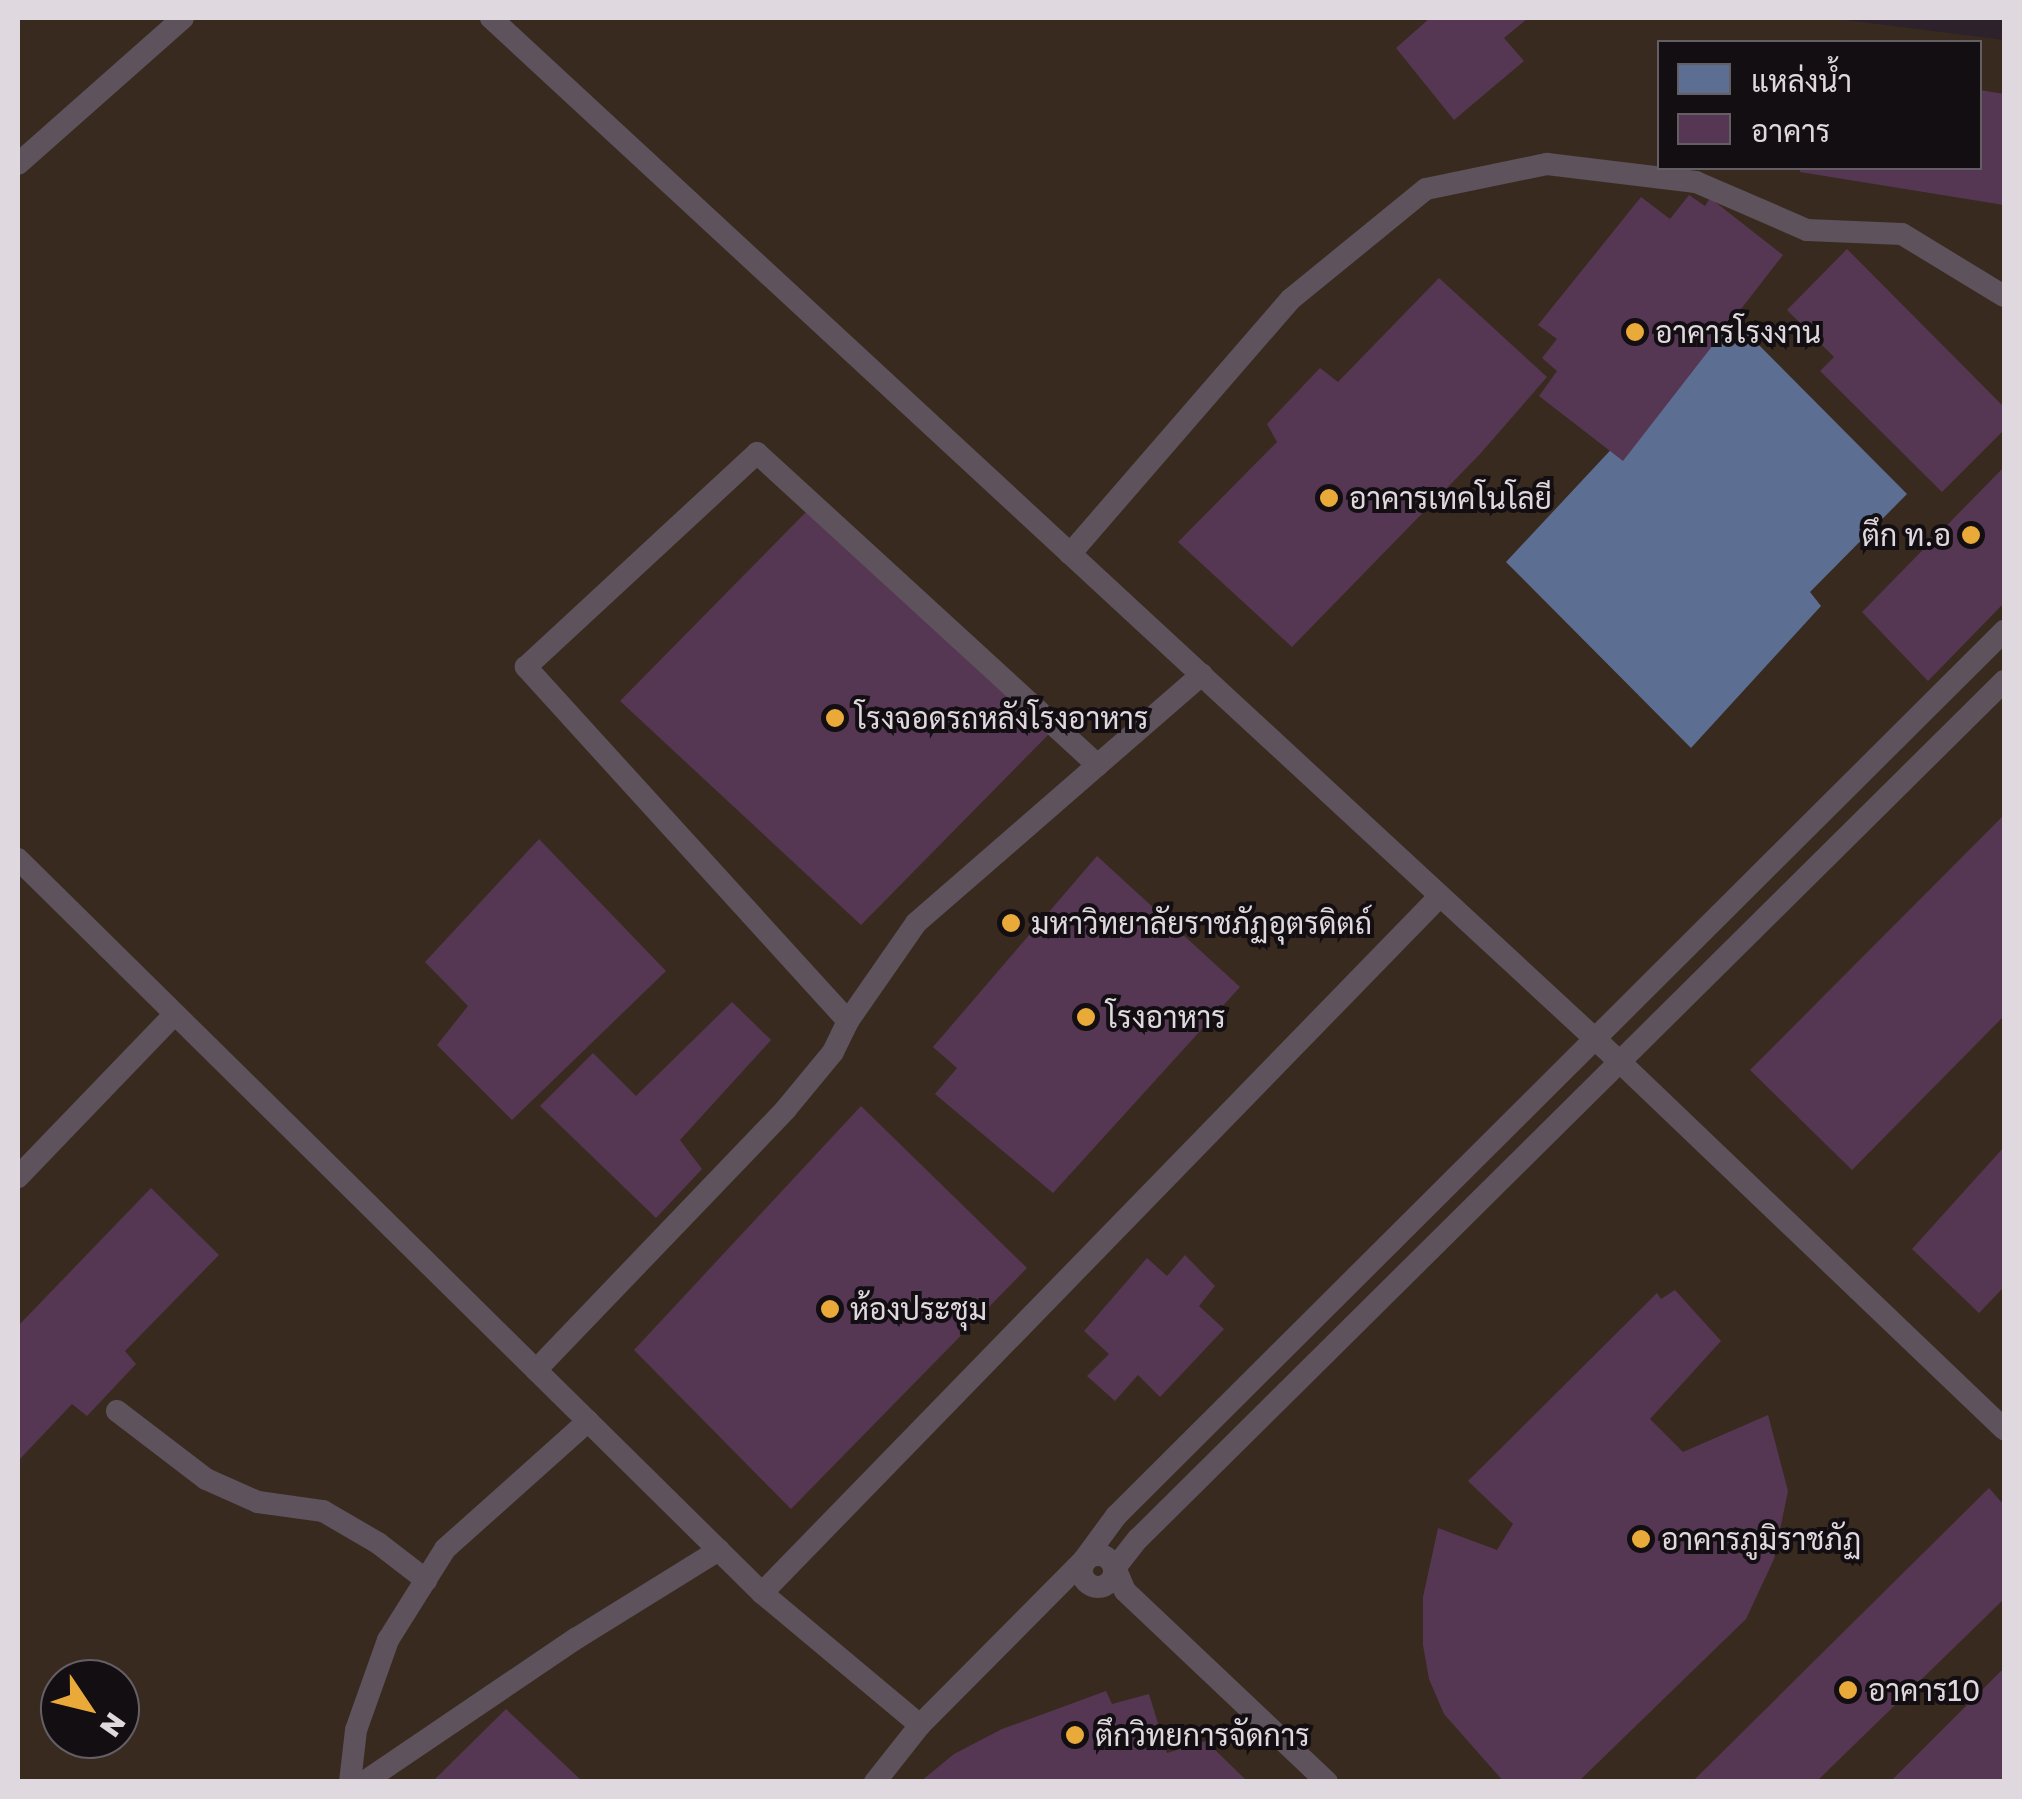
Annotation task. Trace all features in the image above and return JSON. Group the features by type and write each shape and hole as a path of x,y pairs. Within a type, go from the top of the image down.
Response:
{"lane":[{"path":"18,164 184,18"},
{"path":"491,18 1619,1061 2004,1429"},
{"path":"1070,554 1291,298 1426,188 1546,164 1696,182 1807,230 1902,234 2004,296"},
{"path":"848,1021 526,668 758,453 1098,765"},
{"path":"875,1782 920,1725 1083,1561 1116,1516 2004,631"},
{"path":"536,1370 786,1108 833,1052 848,1021 916,924 1202,674"},
{"path":"1042,1604 1111,1583 1116,1568 1152,1524 2004,681"},
{"path":"18,859 762,1593 920,1725"},
{"path":"762,1593 1440,896"},
{"path":"18,1177 175,1014"},
{"path":"117,1411 206,1479 258,1502 323,1510 378,1543 426,1580"},
{"path":"350,1782 356,1730 388,1640 445,1549 588,1421"},
{"path":"364,1782 577,1638 719,1550"},
{"path":"1083,1561 1098,1555 1116,1568 1125,1591 1326,1782"},
{"path":"1083,1561 1082,1575 1099,1588 1125,1591"}],"shaded area":[{"name":"มหาวิทยาลัยราชภัฏอุตรดิตถ์","path":"18,18 1830,18 2004,40 2004,1781 18,1781"}],"water":[{"path":"1733,319 1907,494 1810,592 1821,606 1691,748 1506,562"}],"building":[{"path":"1430,18 1528,18 1504,38 1524,61 1454,120 1396,48"},
{"path":"1982,90 2004,94 2004,205 1800,172 1982,170"},
{"name":"อาคารโรงงาน","path":"1689,195 1705,206 1710,198 1783,255 1623,461 1539,396 1557,371 1542,358 1557,339 1538,325 1641,197 1670,219"},
{"path":"1847,249 2004,407 2004,430 1942,492 1820,371 1834,357 1787,310"},
{"name":"อาคารเทคโนโลยี","path":"1439,278 1547,377 1480,454 1292,647 1178,542 1277,442 1267,424 1320,368 1338,382"},
{"name":"ตึก ท.อ","path":"2004,467 2004,603 1928,681 1862,612"},
{"name":"โรงจอดรถหลังโรงอาหาร","path":"810,508 1049,734 861,925 620,701"},
{"path":"2004,815 2004,1016 1852,1170 1750,1070"},
{"path":"539,839 666,971 512,1120 437,1045 468,1006 425,962"},
{"name":"โรงอาหาร","path":"1097,856 1240,987 1053,1193 935,1094 957,1068 933,1047"},
{"path":"732,1002 771,1040 680,1140 702,1169 656,1218 540,1106 593,1053 636,1096"},
{"name":"ห้องประชุม","path":"861,1106 1027,1268 791,1509 634,1350"},
{"path":"2004,1147 2004,1287 1979,1313 1912,1249"},
{"path":"151,1188 219,1255 125,1351 136,1364 87,1416 72,1404 18,1461 18,1326"},
{"path":"1185,1255 1215,1286 1199,1306 1224,1329 1160,1397 1138,1375 1115,1401 1087,1376 1109,1354 1084,1331 1147,1258 1167,1276"},
{"name":"อาคารภูมิราชภัฏ","path":"1675,1290 1721,1341 1650,1419 1683,1452 1768,1415 1788,1491 1774,1559 1746,1619 1578,1782 1504,1782 1444,1714 1429,1679 1423,1645 1423,1597 1438,1528 1497,1550 1513,1524 1468,1481 1657,1293 1661,1299"},
{"name":"อาคาร10","path":"1989,1488 2004,1505 2004,1599 1816,1782 1692,1782"},
{"path":"2004,1668 2004,1782 1890,1782"},
{"name":"ตึกวิทยการจัดการ","path":"1106,1691 1112,1704 1149,1694 1167,1753 1206,1741 1248,1782 920,1782 954,1754 1002,1729"},
{"path":"506,1709 583,1782 432,1782"}],"place":[{"name":"อาคารโรงงาน","path":"1635,332"},
{"name":"อาคารเทคโนโลยี","path":"1329,498"},
{"name":"ตึก ท.อ","path":"1971,535"},
{"name":"โรงจอดรถหลังโรงอาหาร","path":"835,718"},
{"name":"มหาวิทยาลัยราชภัฏอุตรดิตถ์","path":"1011,923"},
{"name":"โรงอาหาร","path":"1086,1017"},
{"name":"ห้องประชุม","path":"830,1309"},
{"name":"อาคารภูมิราชภัฏ","path":"1641,1539"},
{"name":"อาคาร10","path":"1848,1690"},
{"name":"ตึกวิทยการจัดการ","path":"1075,1735"}]}
